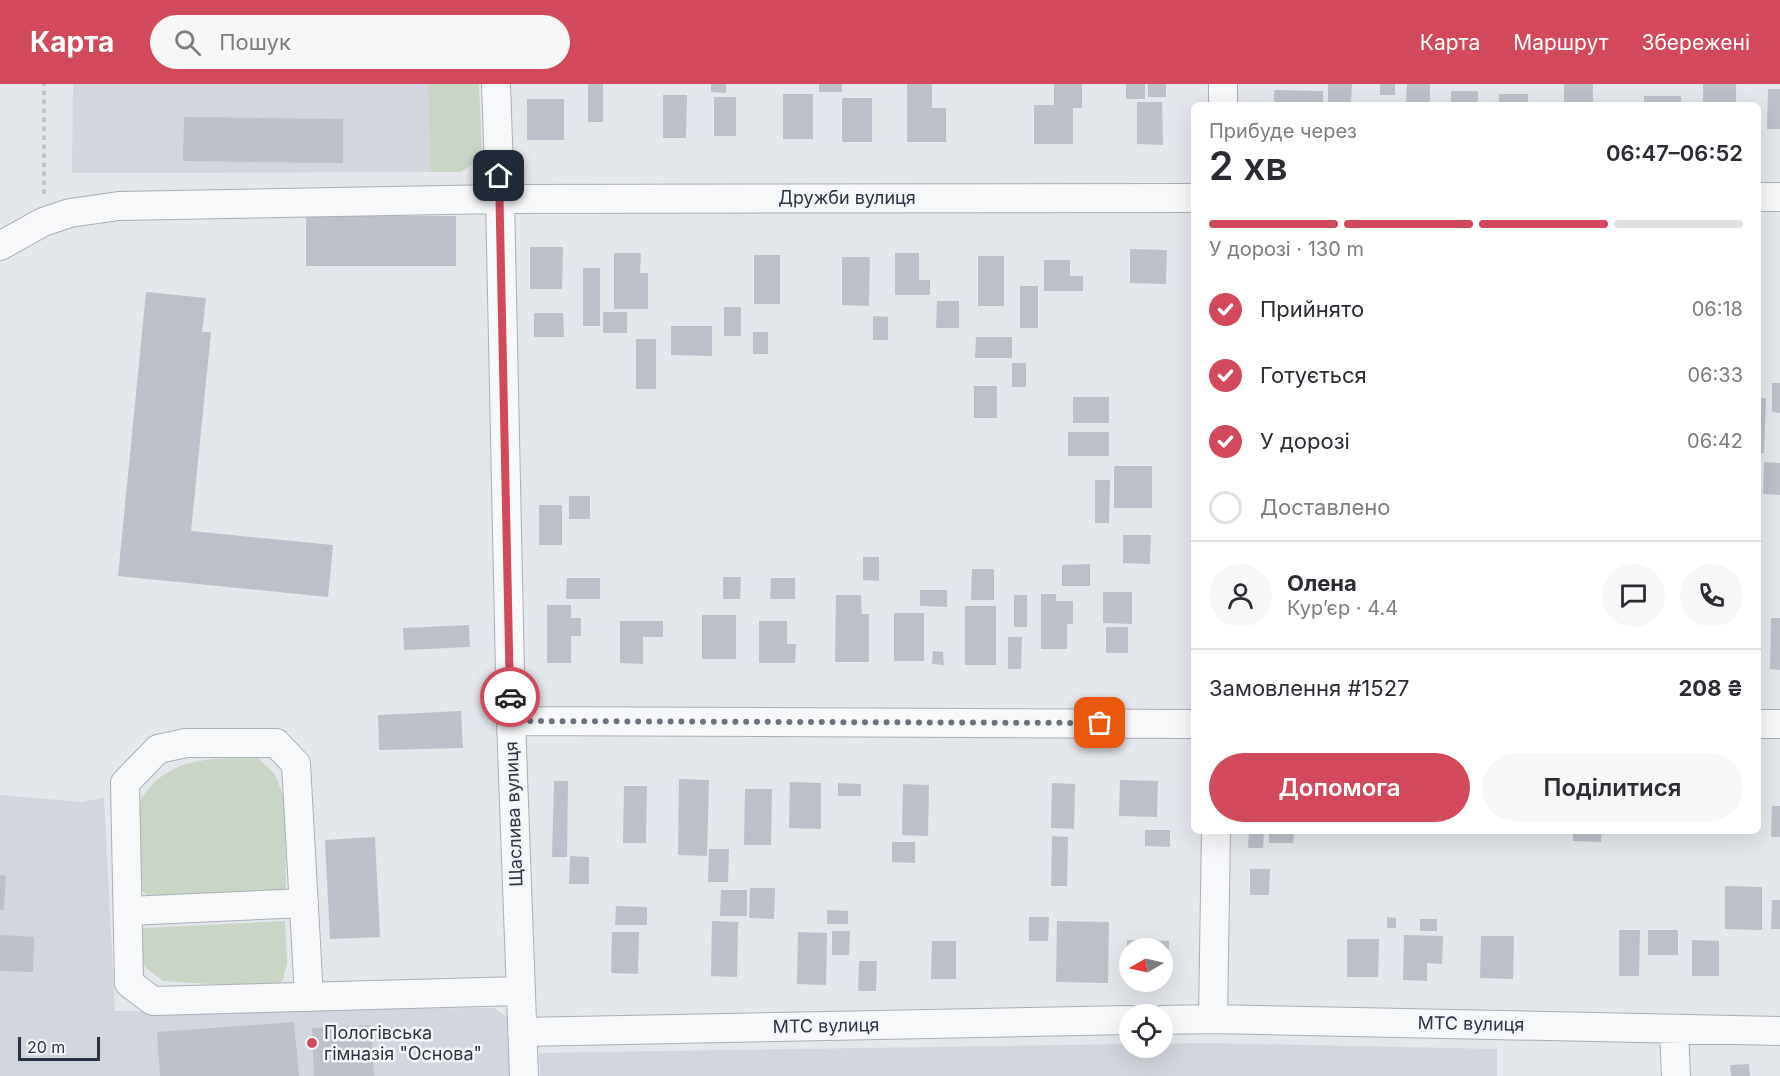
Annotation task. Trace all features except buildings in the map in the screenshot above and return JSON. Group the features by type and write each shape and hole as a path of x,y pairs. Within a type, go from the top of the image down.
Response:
{"street":[{"name":"Щаслива вулиця","path":"496,84 511,721 524,1076"},
{"path":"1222,102 1223,84"},
{"path":"1761,197 1780,197"},
{"name":"Дружби вулиця","path":"0,246 43,222 70,213 119,206 500,199 1191,198"},
{"path":"511,721 1191,723"},
{"path":"1761,724 1780,724"},
{"path":"309,997 296,764 276,743 186,743 158,749 125,783 129,983 153,1000 309,997 520,991"},
{"path":"1213,1019 1216,834"},
{"path":"128,911 304,903"},
{"name":"МТС вулиця","path":"522,1032 1119,1020"},
{"name":"МТС вулиця","path":"1173,1020 1780,1031"},
{"path":"1674,1029 1676,1076"}],"path":[{"path":"43,222 44,84"}],"shaded area":[{"path":"73,84 428,84 430,172 72,173"},
{"path":"0,795 81,802 104,798 115,1011 494,1008 510,1019 510,1076 0,1076"},
{"path":"1119,1044 1119,1058 1173,1058 1173,1044 1497,1049 1497,1076 540,1076 539,1053"}],"green space":[{"path":"428,84 479,84 482,158 461,172 430,172"},
{"path":"258,758 274,773 285,799 286,891 150,897 139,889 134,808 150,787 158,779 185,764 220,759"},
{"path":"285,921 287,963 283,980 272,990 239,991 224,985 163,981 145,967 136,944 142,928"}],"way so far":[{"path":"510,697 511,721 1100,723"}],"place":[{"name":"Пологівська гімназія \"Основа\"","path":"312,1043"}],"route":[{"path":"499,176 510,697"}]}
